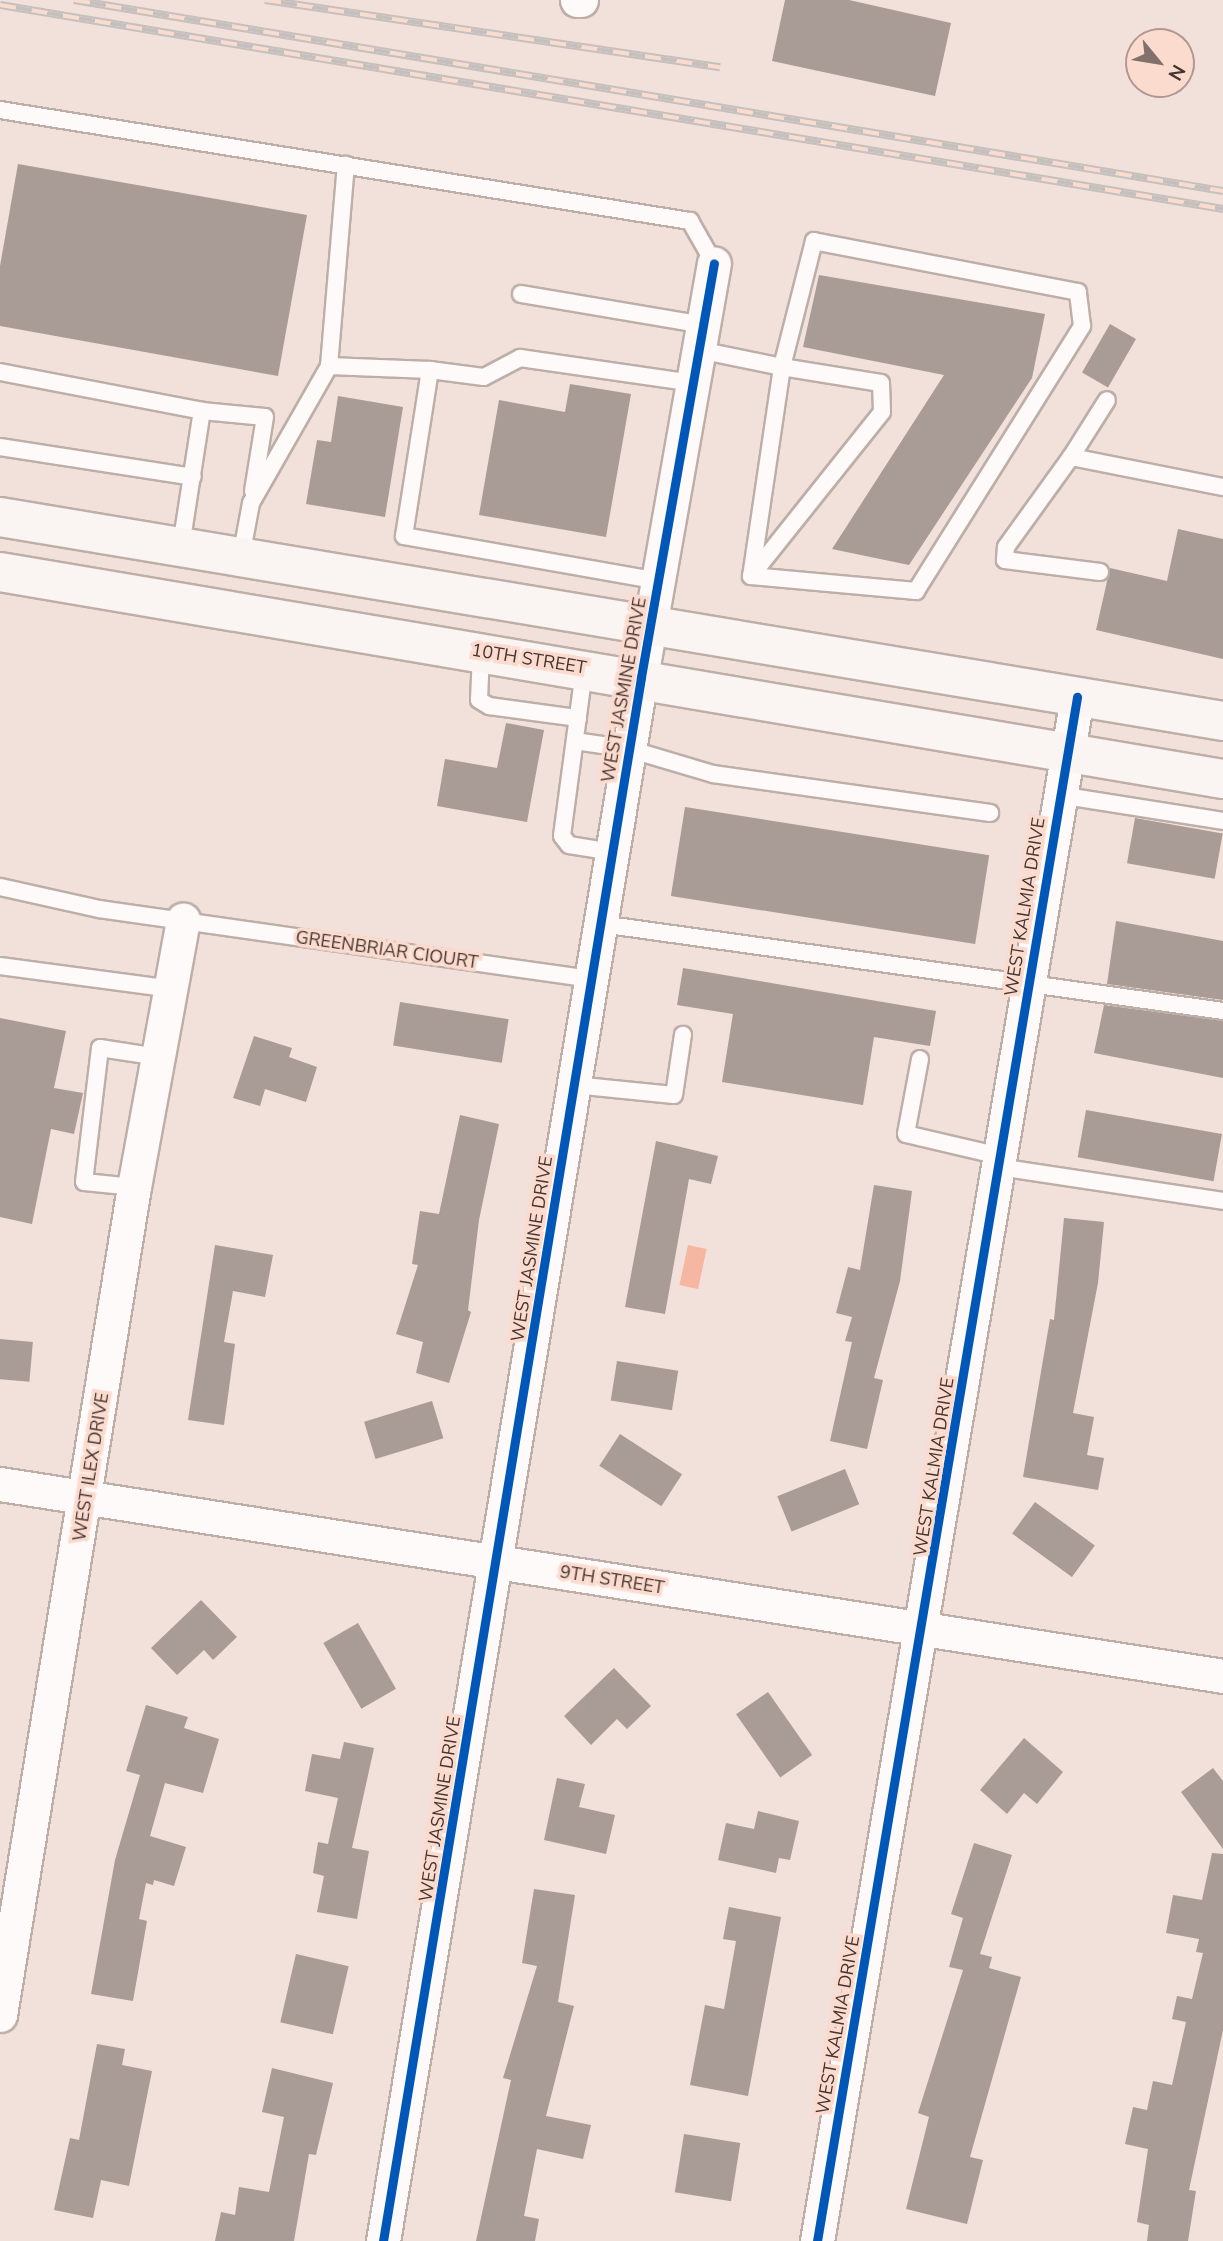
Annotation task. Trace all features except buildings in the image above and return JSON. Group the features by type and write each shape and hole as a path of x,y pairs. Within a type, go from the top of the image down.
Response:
{"main road":[{"path":"0,517 1223,721"},
{"name":"10TH STREET","path":"0,572 641,677 1223,779"}],"street":[{"name":"WEST JASMINE DRIVE","path":"383,2241 641,677 714,263"},
{"name":"WEST KALMIA DRIVE","path":"817,2241 923,1629 1077,697"},
{"name":"WEST ILEX DRIVE","path":"0,2015 86,1497 134,1187 183,919"},
{"name":"9TH STREET","path":"0,1484 1223,1676"}],"lane":[{"path":"580,0 596,0"},
{"path":"0,110 690,221 714,263"},
{"path":"251,503 329,366 346,165"},
{"path":"814,242 1078,292 1082,326 916,592 751,576 782,367 814,242"},
{"path":"521,294 701,337 782,367 881,383 882,412 751,576"},
{"path":"329,366 430,370 484,377 520,358 694,383"},
{"path":"430,370 404,536 659,581"},
{"path":"0,372 202,411 265,417 241,557"},
{"path":"1100,572 1005,559 1006,547 1071,457 1107,400"},
{"path":"181,547 202,411"},
{"path":"0,447 192,477"},
{"path":"1071,457 1223,486"},
{"path":"481,652 480,699 489,706 578,718"},
{"path":"584,668 562,836 569,845 613,852"},
{"path":"575,741 629,750 713,774 990,813"},
{"path":"1059,795 1223,821"},
{"name":"GREENBRIAR CIOURT","path":"0,887 99,909 592,979"},
{"path":"601,924 1223,1011"},
{"path":"0,966 172,989"},
{"path":"575,1086 674,1095 683,1035"},
{"path":"134,1187 84,1182 100,1048 159,1057"},
{"path":"920,1059 906,1134 1000,1161 1223,1201"}],"shaded area":[{"path":"688,1245 707,1249 698,1289 679,1285"}],"railway":[{"path":"74,0 1223,191"},
{"path":"265,0 720,67"},
{"path":"0,5 1223,209"}],"cycle path":[{"path":"383,2241 641,677 714,263"},
{"path":"817,2241 1077,697"}]}
